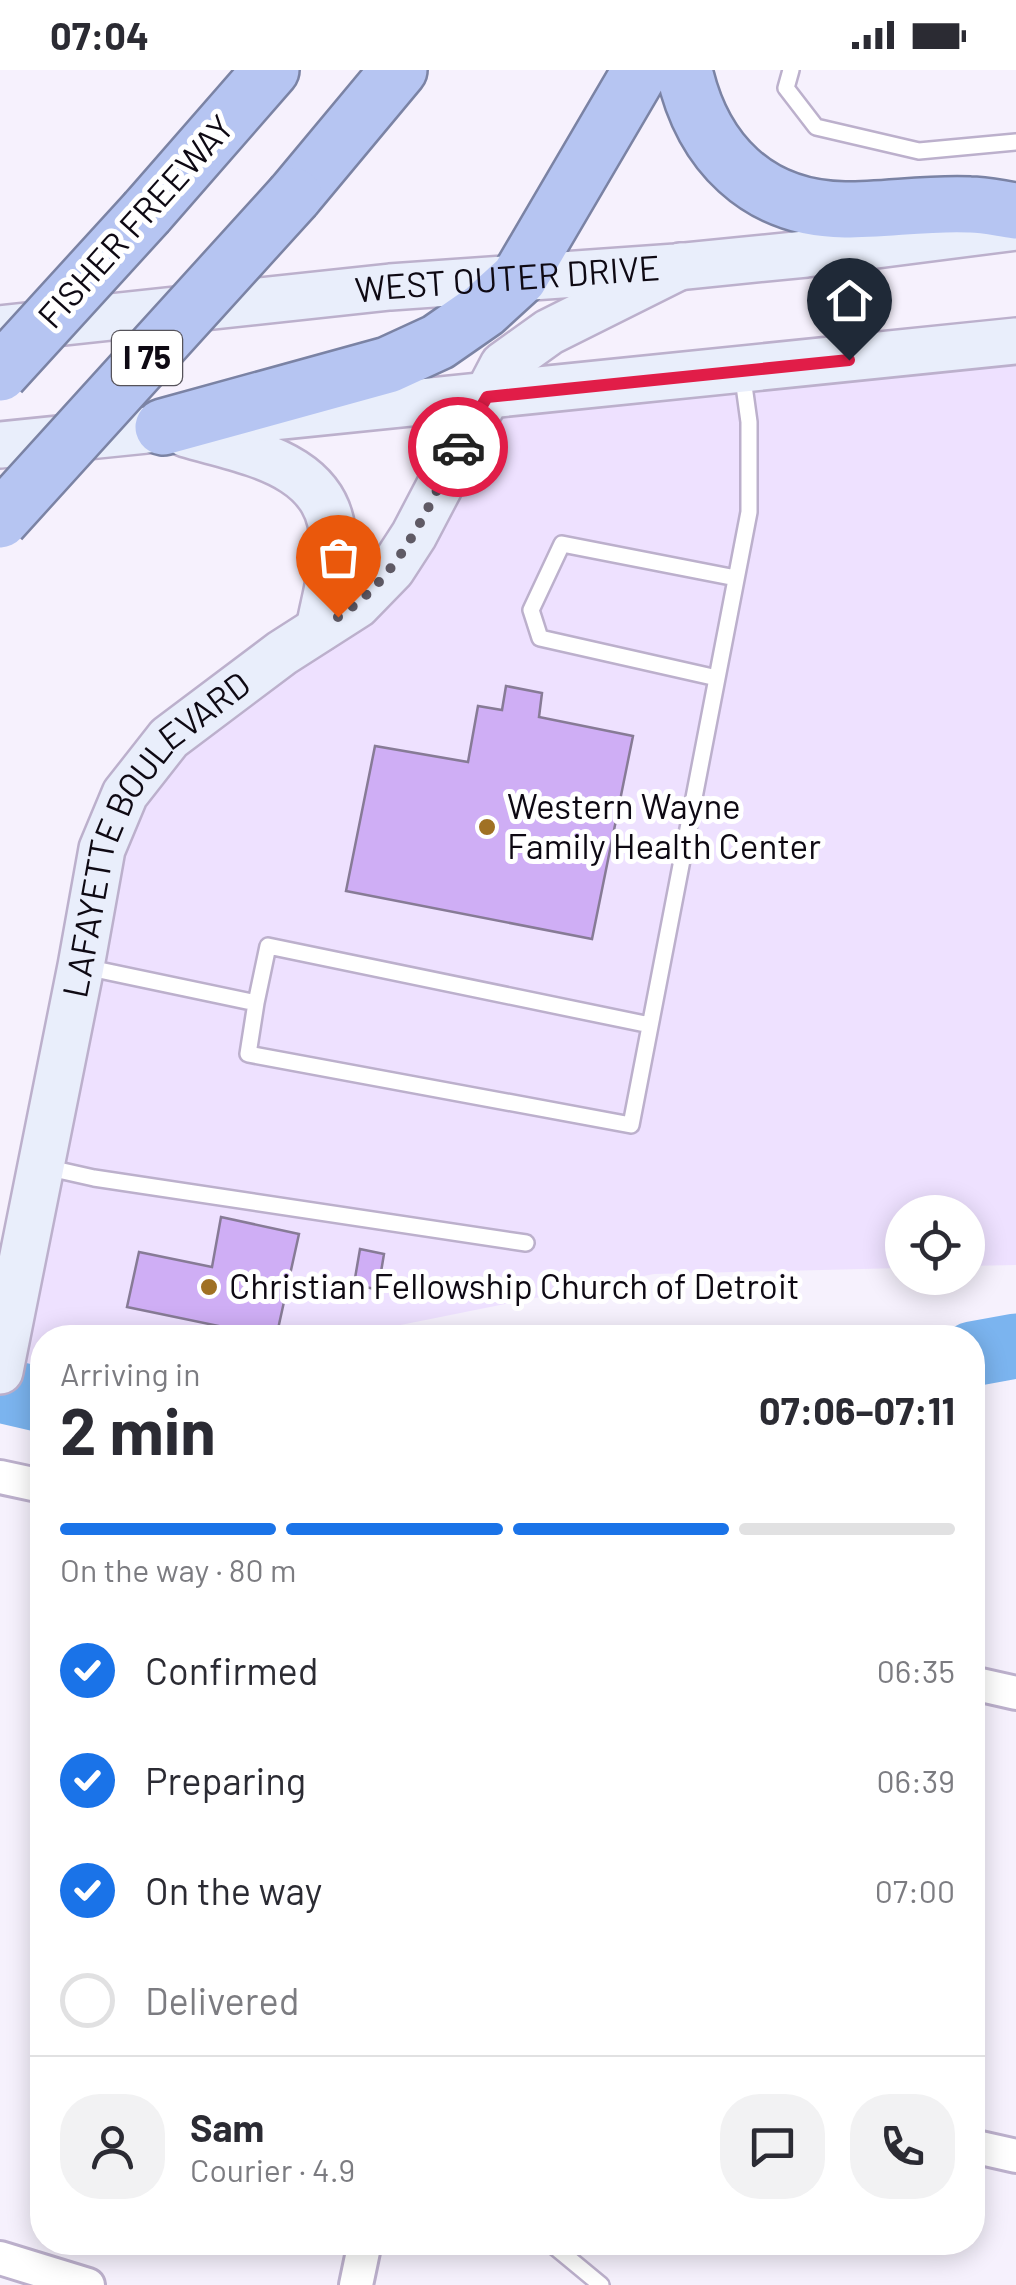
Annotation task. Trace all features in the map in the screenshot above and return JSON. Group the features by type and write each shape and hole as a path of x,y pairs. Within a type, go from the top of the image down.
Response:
{"highway":[{"name":"FISHER FREEWAY","path":"0,373 271,70"},
{"name":"I 75","path":"0,520 294,196 399,70"},
{"path":"163,427 388,365 438,342 484,310 519,278 641,70"},
{"path":"684,70 697,117 718,152 733,168 786,201 841,210 971,204 1016,211"}],"main road":[{"name":"WEST OUTER DRIVE","path":"0,329 390,287 806,254 1016,227"},
{"name":"LAFAYETTE BOULEVARD","path":"1,1368 102,849 125,794 169,738 197,714 357,605 392,569 503,366 536,340 681,266"},
{"path":"0,445 1016,341"},
{"path":"163,427 277,461 300,474 314,488 327,511 334,544 320,629"}],"street":[{"path":"0,1477 30,1483"},
{"path":"985,1686 1016,1692"},
{"path":"985,2149 1016,2156"},
{"path":"356,2285 362,2255"},
{"path":"0,2258 88,2285"}],"lane":[{"path":"792,70 786,88 816,127 919,151 1016,142"},
{"path":"650,1025 268,946 248,1054 631,1125 749,512 749,422 742,371"},
{"path":"717,678 540,638 531,610 562,544 736,578"},
{"path":"82,966 256,1003"},
{"path":"42,1166 94,1178 526,1244"},
{"path":"564,2255 602,2285"}],"shaded area":[{"path":"1016,341 1016,1265 985,1266 985,1195 885,1195 885,1268 654,1274 401,1325 30,1325 30,1364 1,1364 125,794 357,605 487,397"}],"building":[{"name":"Western Wayne Family Health Center","path":"506,686 542,693 539,717 633,736 592,939 346,891 375,746 468,762 478,706 502,710"},
{"name":"Christian Fellowship Church of Detroit","path":"221,1217 299,1234 279,1325 214,1325 127,1307 139,1252 212,1267"},
{"path":"360,1249 384,1254 378,1290 354,1284"}],"waterway":[{"path":"985,1352 1016,1346"},
{"path":"0,1390 30,1397"}],"way so far":[{"path":"338,617 357,605 392,569 414,535 458,447"}],"place":[{"name":"Western Wayne Family Health Center","path":"487,827"},
{"name":"Christian Fellowship Church of Detroit","path":"209,1287"}],"route":[{"path":"458,447 487,397 849,360"}]}
